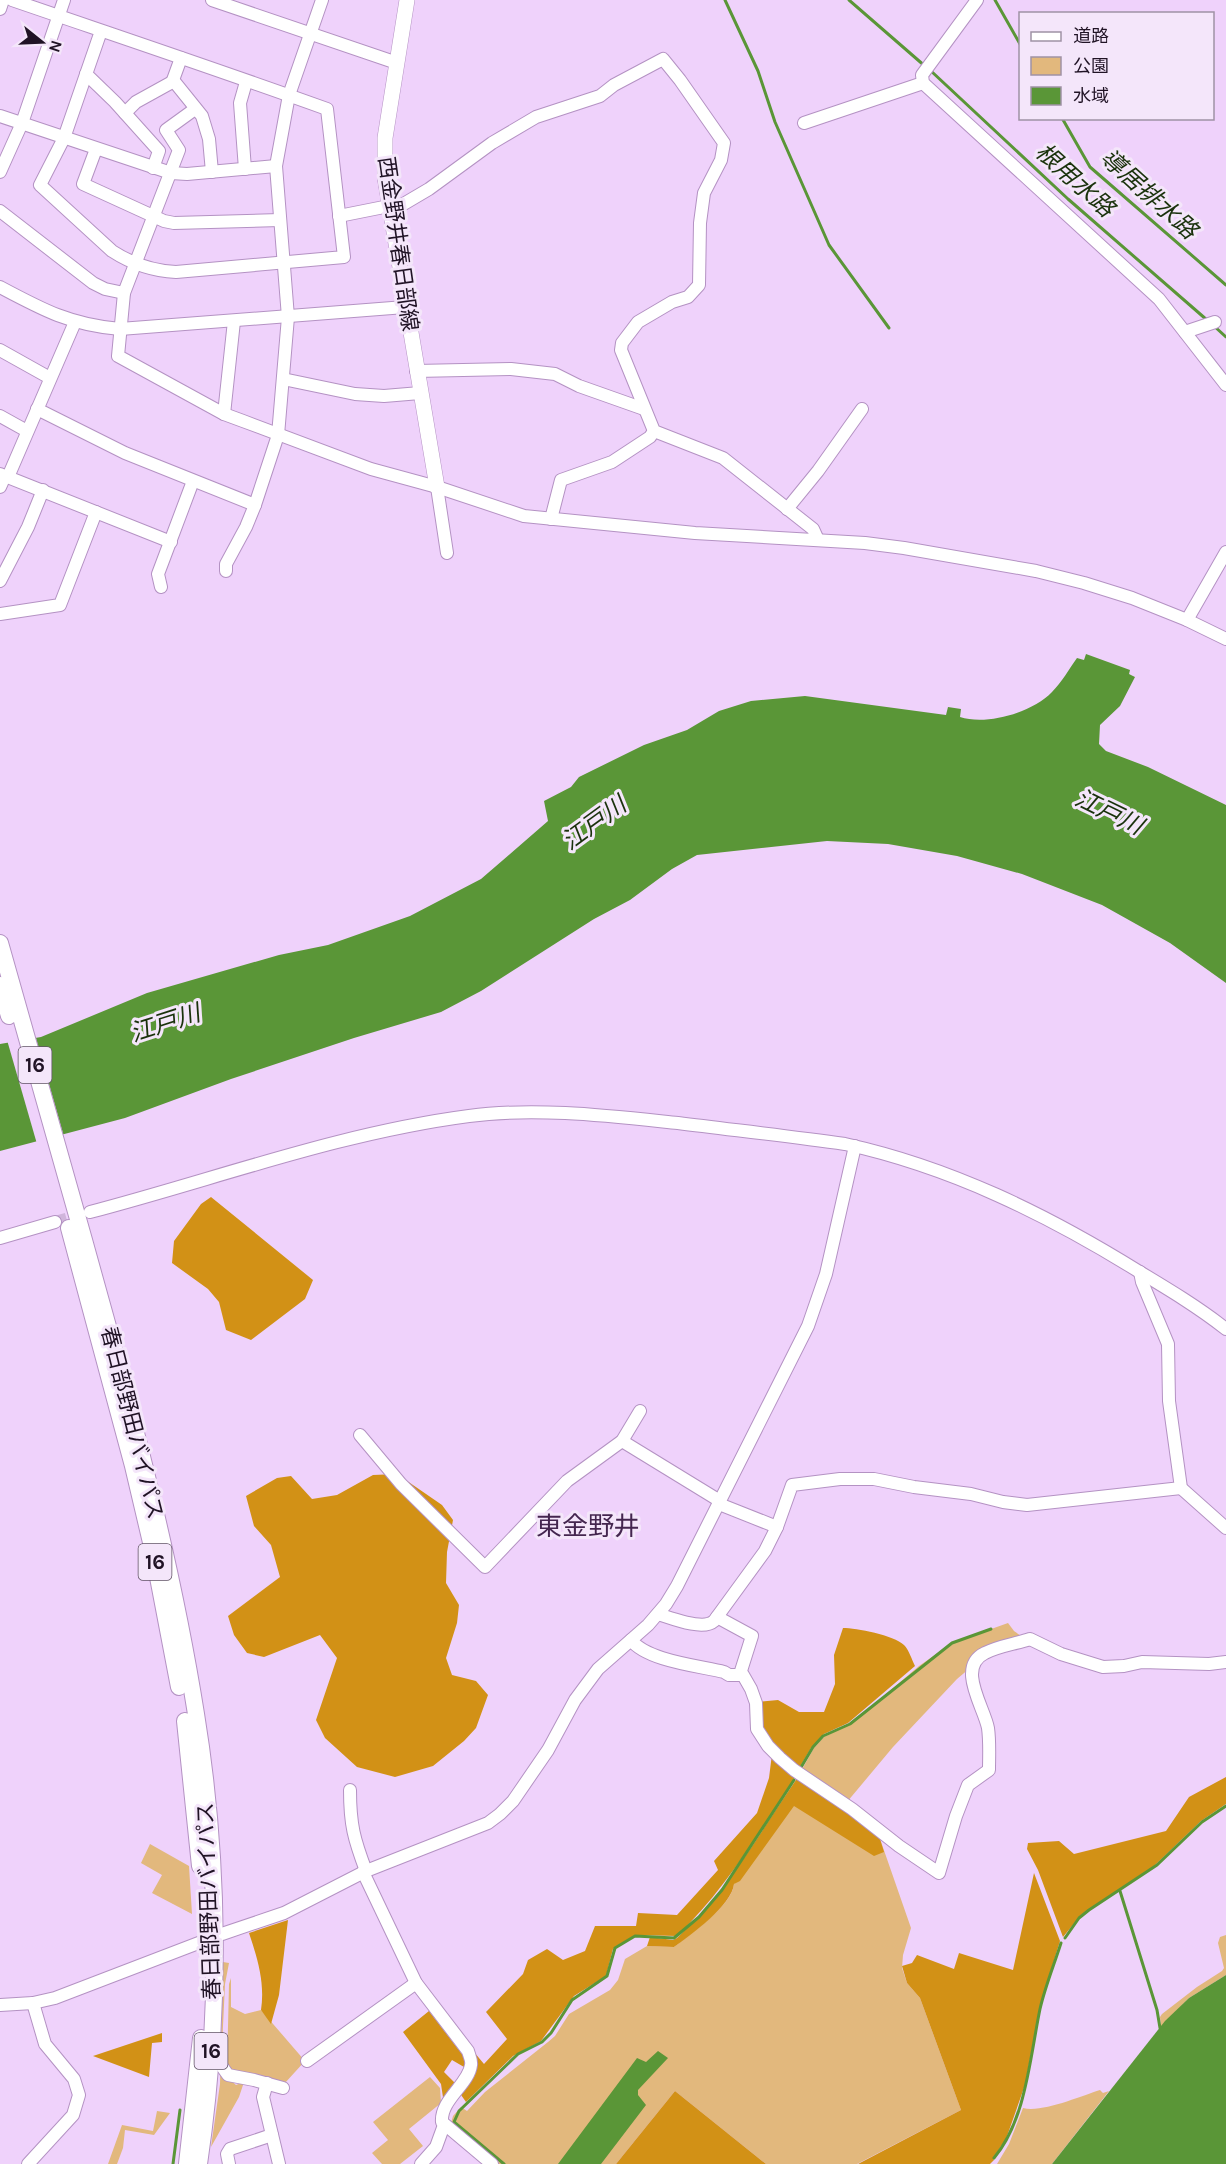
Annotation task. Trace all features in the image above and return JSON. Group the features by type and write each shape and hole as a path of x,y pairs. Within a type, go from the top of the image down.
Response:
{"highway":[{"name":"春日部野田バイパス","path":"0,943 65,1190"},
{"name":"春日部野田バイパス","path":"0,985 65,1190 145,1463 196,1715 209,1824 209,2083 199,2164"},
{"name":"春日部野田バイパス","path":"187,2164 209,1939"}],"main road":[{"name":"西金野井春日部線","path":"407,0 384,158 405,307 437,487"}],"street":[{"path":"0,9 3,0"},
{"path":"12,0 327,109 344,257 176,272 151,269 111,251 40,185 64,138 101,31"},
{"path":"0,172 22,123 64,0"},
{"path":"212,0 309,35 397,63"},
{"path":"226,571 226,564 255,505 278,435 288,317 276,166 289,95 322,0"},
{"path":"977,0 922,75 923,83 1159,299 1226,385"},
{"path":"124,113 136,102 174,81 181,58"},
{"path":"339,216 390,209 429,189 492,143 536,117 600,96 614,85 663,59 724,143 721,160 704,194 700,223 699,285 688,297 672,302 638,322 622,343 621,350 654,431 723,458 813,529 818,540"},
{"path":"86,74 159,151 153,168"},
{"path":"174,81 202,116 209,139 212,172"},
{"path":"245,169 240,103 246,82"},
{"path":"804,123 923,83"},
{"path":"195,109 166,130 179,150 124,293 118,356 224,414 371,469 437,487 524,516 748,537 818,540 904,548 1036,572 1132,598 1187,620 1226,639"},
{"path":"0,116 171,173 276,166"},
{"path":"96,149 83,183 153,217 174,223 280,220"},
{"path":"0,211 93,284 124,293"},
{"path":"0,287 45,311 75,322 120,329 405,307"},
{"path":"224,414 234,321"},
{"path":"75,322 27,431 3,479 43,490 171,542"},
{"path":"1185,332 1215,322"},
{"path":"0,350 50,378"},
{"path":"416,371 511,369 555,374 579,386 644,409"},
{"path":"283,379 355,394 384,396 420,393"},
{"path":"37,408 125,453 255,505"},
{"path":"787,508 818,471 862,410"},
{"path":"0,416 27,431"},
{"path":"551,519 561,480 612,462 650,437 654,431"},
{"path":"160,587 159,574 193,481"},
{"path":"437,487 447,553"},
{"path":"0,581 28,527 43,490"},
{"path":"0,614 60,604 96,512"},
{"path":"1187,620 1221,571 1226,552"},
{"path":"90,1212 258,1163 382,1132 459,1117 571,1113 611,1116 802,1137 855,1146 904,1158 961,1178 1050,1220 1183,1297 1226,1329"},
{"path":"0,2005 33,2003 78,1990 297,1907 365,1871 481,1826 500,1814 513,1801 534,1771 584,1687 598,1669 658,1614 677,1586 814,1311 826,1274 855,1146"},
{"path":"0,1238 55,1222"},
{"path":"1140,1272 1168,1344 1169,1401 1181,1488 1226,1528"},
{"path":"360,1435 401,1484 485,1567 567,1482 622,1441 640,1411"},
{"path":"622,1441 720,1503 777,1527"},
{"path":"658,1614 702,1626 710,1624 759,1561 777,1527 792,1485 830,1480 874,1479 1027,1505 1181,1488"},
{"path":"717,1617 752,1636 740,1674"},
{"path":"631,1640 638,1649 676,1662 746,1677 756,1703 757,1729 768,1746 794,1770 939,1873 956,1816 969,1785 989,1770 988,1729 972,1680 972,1669 984,1653 1030,1640 1061,1654 1103,1667 1142,1662 1209,1664 1226,1662"},
{"path":"350,1790 350,1821 365,1871 416,1983 468,2051 472,2064 441,2116 444,2125 492,2164"},
{"path":"307,2061 416,1983"},
{"path":"28,2164 73,2115 79,2095 74,2079 45,2044 33,2003"},
{"path":"223,2068 228,2076 283,2088"},
{"path":"267,2083 263,2097 279,2164"},
{"path":"421,2164 435,2147 444,2125"},
{"path":"229,2164 226,2154 230,2149 272,2135"}],"green space":[{"path":"1008,1623 1024,1638 970,1668 957,1679 893,1747 847,1802 801,1771 814,1748 824,1737 853,1722 919,1666 952,1643"},
{"path":"809,1784 879,1836 911,1928 903,1955 902,1968 907,1983 920,1998 961,2110 857,2164 766,2164 675,2091 616,2164 494,2164 451,2123 453,2116 461,2107 467,2111 485,2092 555,2036 569,2014 610,1990 618,1980 625,1959 647,1946 674,1947 719,1910 732,1892 734,1884"},
{"path":"150,1844 189,1866 192,1914 152,1893 162,1875 141,1863"},
{"path":"1226,1935 1226,1975 1189,1998 1161,2027 1162,2014 1222,1971 1224,1968 1218,1943 1220,1937"},
{"path":"223,1962 229,1963 225,1984 221,2068 236,2085 244,2082 239,2097 211,2147 220,2084"},
{"path":"231,1978 231,2007 245,2014 261,2010 305,2061 285,2083 227,2070"},
{"path":"430,2077 440,2088 441,2103 409,2129 423,2146 400,2164 382,2164 372,2153 388,2140 373,2122"},
{"path":"1100,2090 1103,2093 1109,2091 1052,2164 997,2164 1009,2144 1023,2108 1051,2106"},
{"path":"157,2111 170,2113 154,2135 125,2130 123,2148 117,2164 108,2164 122,2125 153,2131"}],"shaded area":[{"path":"211,1197 313,1280 305,1299 251,1340 226,1330 219,1302 208,1289 172,1263 174,1241 201,1204"},
{"path":"397,1474 442,1505 453,1520 447,1552 446,1583 459,1605 457,1623 446,1658 452,1675 476,1681 488,1695 476,1728 464,1741 433,1766 395,1777 357,1767 325,1738 316,1720 337,1658 320,1635 264,1657 247,1653 234,1635 228,1616 280,1577 271,1545 254,1526 246,1496 277,1478 291,1476 312,1499 337,1495 373,1475"},
{"path":"843,1628 875,1633 899,1641 904,1645 915,1666 848,1723 824,1734 811,1748 798,1770 764,1736 758,1702 778,1700 799,1712 824,1712 835,1684 834,1655"},
{"path":"772,1754 795,1777 711,1900 677,1936 635,1935 613,1949 606,1976 574,1996 541,2041 513,2056 466,2102 459,2092 474,2052 484,2064 507,2039 486,2012 523,1974 528,1960 547,1949 563,1960 585,1951 595,1926 636,1926 638,1913 677,1915 718,1870 714,1861 757,1813 769,1778"},
{"path":"798,1777 879,1836 884,1852 874,1856 794,1806 740,1881 734,1884 726,1901 710,1919 674,1947 647,1946 650,1937 673,1940 677,1938 712,1901 742,1861"},
{"path":"1226,1777 1226,1804 1201,1821 1152,1868 1081,1915 1063,1937 1038,1870 1027,1849 1028,1843 1059,1841 1074,1854 1166,1831 1189,1797"},
{"path":"1034,1873 1060,1941 1040,2006 1025,2085 1006,2139 993,2158 994,2160 990,2164 858,2164 961,2110 920,1998 907,1983 902,1966 912,1963 917,1955 954,1969 959,1953 1013,1970"},
{"path":"288,1920 279,1995 271,2024 261,2010 260,1972 249,1933"},
{"path":"429,2011 465,2058 464,2067 452,2060 444,2072 456,2084 444,2104 441,2084 403,2032"},
{"path":"162,2033 162,2042 152,2043 149,2077 93,2056"},
{"path":"675,2091 766,2164 616,2164"}],"water":[{"name":"江戸川","path":"1086,654 1130,670 1129,674 1135,677 1120,706 1100,725 1099,744 1106,751 1148,767 1226,805 1226,983 1170,943 1102,905 1022,874 957,856 888,844 827,841 697,855 672,869 630,900 594,919 481,991 441,1012 231,1079 125,1118 0,1151 0,1044 41,1037 147,993 279,955 328,945 410,916 481,879 548,821 544,801 571,787 579,777 644,745 687,730 719,711 751,701 805,696 946,715 948,707 961,709 960,717 983,720 996,718 1022,711 1044,699 1059,684 1077,658 1084,660"},
{"path":"1226,1975 1226,2164 1052,2164 1165,2021 1189,1998"},
{"path":"658,2051 668,2058 638,2090 638,2095 646,2105 601,2164 558,2164 637,2058 646,2062"}],"pier":[{"path":"35,1035 64,1137 37,1144 7,1040"}],"waterway":[{"path":"725,0 758,71 775,122 829,245 889,328"},
{"name":"根用水路","path":"849,0 926,67"},
{"name":"導居排水路","path":"995,0 1019,42"},
{"name":"根用水路","path":"931,71 1068,199 1207,320"},
{"name":"導居排水路","path":"1063,120 1090,167 1226,285"},
{"name":"根用水路","path":"1214,326 1226,337"},
{"path":"800,1769 813,1747 823,1736 850,1724 952,1643 991,1629"},
{"path":"504,2164 454,2122 459,2111 518,2054 542,2042 551,2033 572,2000 607,1976 615,1948 635,1936 674,1938 699,1917 722,1890 794,1780"},
{"path":"1065,1938 1079,1918 1157,1865 1202,1822 1226,1806"},
{"path":"1120,1891 1157,2010 1160,2028"},
{"path":"994,2158 1005,2143 1020,2107 1042,2001 1061,1943"},
{"path":"173,2164 180,2110"}],"tunnel":[{"path":"55,1222 83,1214"}],"district":[{"name":"東金野井","path":"588,1526"}]}
